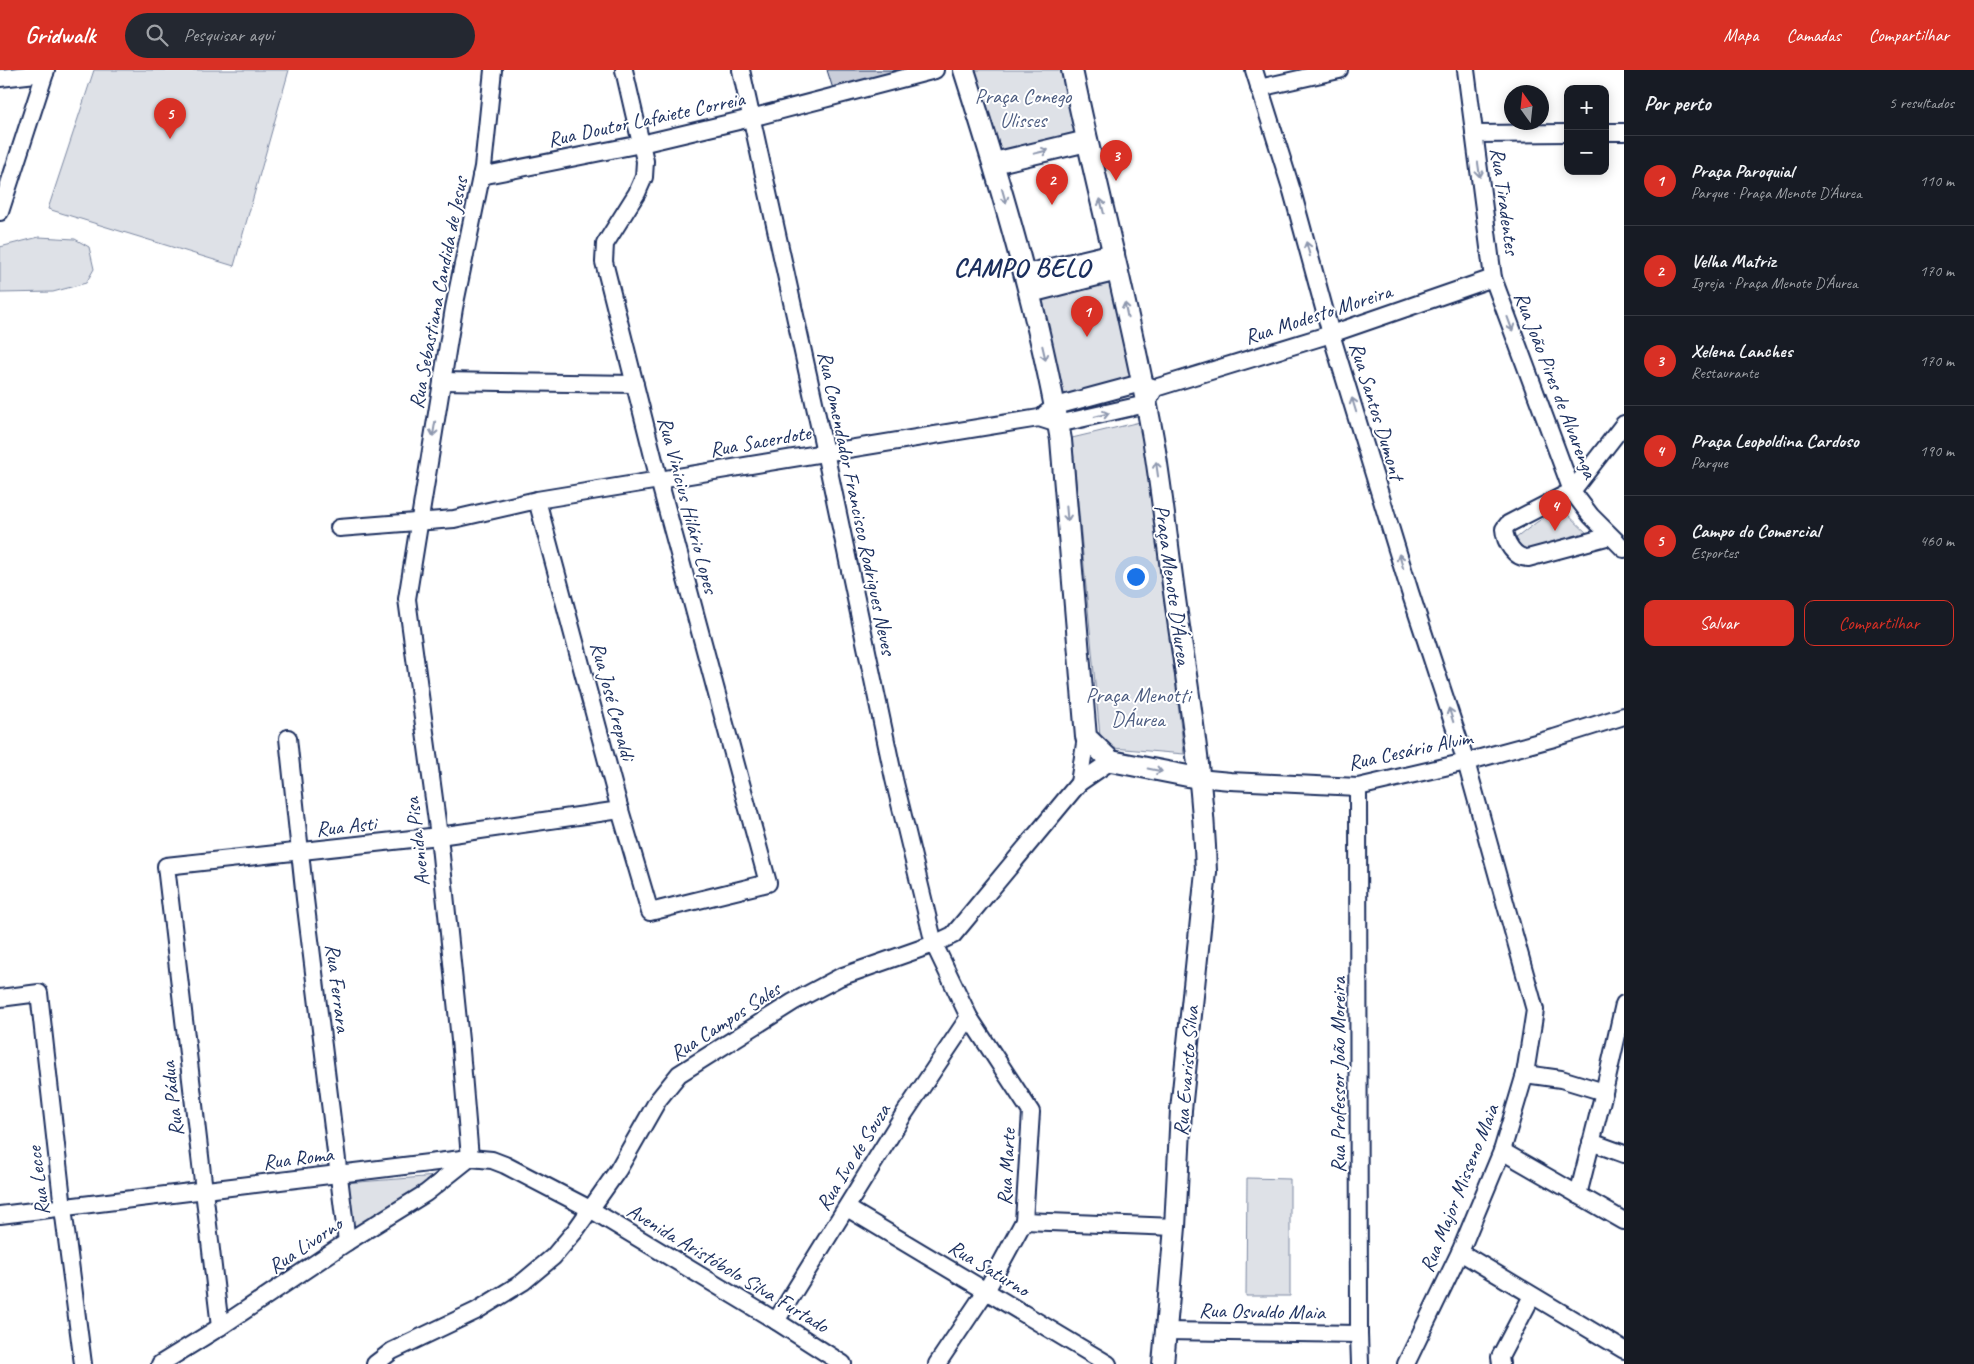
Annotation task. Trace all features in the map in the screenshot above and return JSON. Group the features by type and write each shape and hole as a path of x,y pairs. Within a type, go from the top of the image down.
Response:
{"main road":[{"path":"964,70 992,156 1028,283 1051,416 1086,737 1111,761 1198,778"},
{"path":"1028,283 1116,262 1086,141 1072,70"},
{"path":"992,156 1086,141"},
{"name":"Praça Menote D'Áurea","path":"1116,262 1147,392 1189,698 1198,778"},
{"name":"Rua Evaristo Silva","path":"1163,1364 1175,1226 1181,1110 1206,872 1206,833 1198,778"}],"street":[{"name":"Rua Sebastiana Candida de Jesus","path":"419,522 454,308 481,176 493,70"},
{"name":"Rua Vinicius Hilário Lopes","path":"624,70 645,160 644,176 637,193 605,244 604,262 659,480 768,883 650,912"},
{"name":"Rua Comendador Francisco Rodrigues Neves","path":"740,70 825,452 894,779 934,944"},
{"name":"Rua Doutor Lafaiete Correia","path":"481,176 641,144 751,118 935,70"},
{"name":"Rua Santos Dumont","path":"1254,70 1292,191 1331,334 1410,592 1466,762"},
{"path":"1259,88 1339,70"},
{"name":"Rua Tiradentes","path":"1466,70 1494,278"},
{"path":"0,78 43,72 0,212"},
{"path":"1609,132 1624,132"},
{"path":"1474,134 1564,133"},
{"name":"Rua Modesto Moreira","path":"1147,392 1331,334 1494,278"},
{"name":"Rua João Pires de Alvarenga","path":"1494,278 1572,491 1591,516 1624,549"},
{"path":"442,381 635,384"},
{"path":"1051,416 1147,392"},
{"name":"Rua Sacerdote","path":"339,528 454,519 537,500 1051,416"},
{"path":"1610,536 1528,558 1516,556 1505,537 1504,529 1508,524 1572,491 1624,424"},
{"name":"Rua José Crepaldi","path":"537,500 620,810 650,912"},
{"name":"Avenida Pisa","path":"419,522 407,599 439,836 462,1050 470,1158"},
{"name":"Rua Cesário Alvim","path":"1198,778 1358,787 1466,762 1554,738 1624,716"},
{"path":"1079,783 1086,737"},
{"name":"Rua Ferrara","path":"288,738 347,1242"},
{"name":"Rua Campos Sales","path":"375,1364 392,1351 476,1310 523,1282 553,1257 575,1231 618,1170 658,1100 679,1074 793,1002 840,977 934,944 953,935 1079,783 1111,761"},
{"name":"Rua Major Misseno Maia","path":"1406,1364 1460,1252 1502,1151 1525,1074 1535,1010 1466,762"},
{"name":"Rua Professor João Moreira","path":"1358,787 1360,1364"},
{"name":"Rua Asti","path":"166,866 439,836 620,810"},
{"name":"Rua Pádua","path":"166,866 220,1327"},
{"name":"Rua Marte","path":"934,944 968,1017 1031,1112 1024,1221 986,1291 937,1364"},
{"name":"Rua Lecce","path":"0,998 39,993 82,1364"},
{"path":"1578,1195 1623,1010"},
{"name":"Rua Ivo de Souza","path":"776,1321 904,1114 968,1017"},
{"path":"1525,1074 1561,1078 1604,1092"},
{"path":"1591,1142 1624,1154"},
{"path":"1502,1151 1624,1221"},
{"name":"Rua Roma","path":"0,1215 470,1158 492,1160 505,1165 590,1209"},
{"name":"Rua Livorno","path":"160,1364 220,1327 347,1242 426,1193 470,1158"},
{"name":"Rua Saturno","path":"847,1208 1108,1364"},
{"name":"Avenida Aristóbolo Silva Furtado","path":"590,1209 776,1321 843,1364"},
{"path":"1024,1221 1175,1226"},
{"path":"1460,1252 1624,1350"},
{"path":"1501,1364 1500,1357 1532,1296"},
{"name":"Rua Osvaldo Maia","path":"1165,1331 1359,1334"}],"green space":[{"path":"94,70 289,70 234,266 48,209"},
{"name":"Praça Conego Ulisses","path":"973,70 1061,70 1075,133 1002,152 996,146"},
{"path":"39,237 75,239 89,247 94,269 86,283 53,292 0,293 0,247"},
{"path":"1108,276 1135,380 1065,399 1039,294"},
{"name":"Praça Menotti DÁurea","path":"1144,421 1184,754 1101,747 1072,438"},
{"path":"1561,508 1593,539 1529,555 1511,542 1537,522"},
{"path":"437,1176 351,1232 346,1183"},
{"path":"1247,1178 1290,1179 1290,1296 1246,1296"}],"building":[{"path":"827,70 900,70 833,89"}],"place":[{"name":"Campo do Comercial","path":"170,139"},
{"name":"Xelena Lanches","path":"1116,181"},
{"name":"Velha Matriz","path":"1052,205"},
{"name":"Praça Paroquial","path":"1087,337"},
{"name":"Praça Leopoldina Cardoso","path":"1555,531"}],"district":[{"name":"CAMPO BELO","path":"1022,267"}]}
